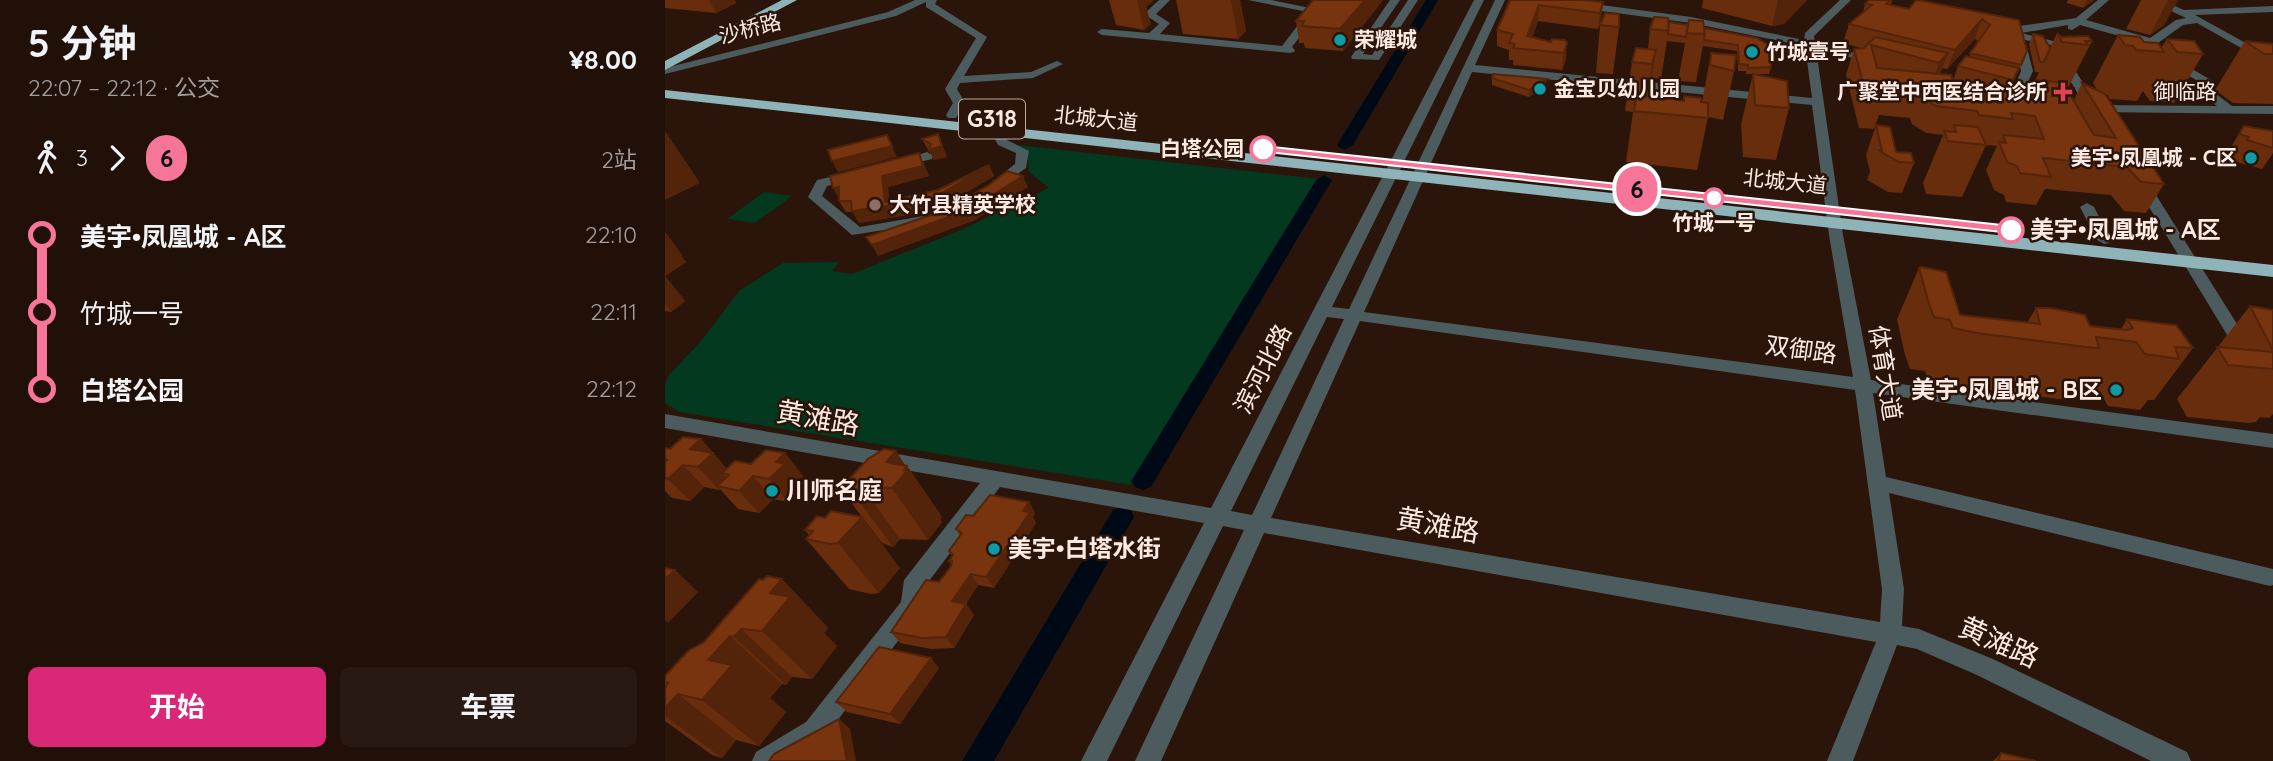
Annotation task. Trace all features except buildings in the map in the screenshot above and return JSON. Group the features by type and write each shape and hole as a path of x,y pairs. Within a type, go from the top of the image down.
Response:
{"highway":[{"path":"665,57 776,0"},
{"path":"665,68 791,0"},
{"name":"北城大道","path":"665,84 952,115 1316,160"},
{"name":"北城大道","path":"665,94 997,131 1364,165 2186,255 2273,258"},
{"name":"北城大道","path":"1834,217 2104,240 2273,271"}],"street":[{"name":"沙桥路","path":"665,68 892,14 923,0"},
{"path":"932,0 930,5 982,37 951,89 959,103 952,115"},
{"path":"1151,37 1165,23 1149,14 1165,0"},
{"path":"1395,0 1356,57 1375,58 1413,0"},
{"name":"滨河北路","path":"1094,761 1479,0"},
{"path":"1148,761 1500,0"},
{"path":"2052,42 2104,0"},
{"path":"2153,0 2181,17 2199,20 2273,63"},
{"path":"1811,45 1809,35 1850,1"},
{"path":"1102,33 1287,50 1315,10 1297,5 1251,2"},
{"path":"1563,4 1663,14 1882,61"},
{"path":"2157,19 2273,9"},
{"path":"1384,15 1402,17"},
{"path":"2152,42 2181,17"},
{"path":"2018,95 2027,71 2017,35 2019,29 2077,21 2152,42 2162,57 2209,83"},
{"path":"2113,30 2125,22"},
{"path":"1167,39 1182,26"},
{"path":"1989,30 2052,42"},
{"path":"2052,42 2069,78 2089,108 2107,128"},
{"name":"体育大道","path":"1811,45 1834,217 1863,383 1893,589 1890,634 1840,761"},
{"path":"955,80 1033,75 1057,64"},
{"path":"1468,68 1818,102"},
{"path":"2027,71 2040,76"},
{"path":"2225,82 2197,85 2231,111"},
{"name":"御临路","path":"2089,108 2273,110"},
{"path":"976,197 1021,165 1023,151 1002,142 997,131"},
{"path":"888,166 927,156"},
{"path":"862,173 822,183 815,197 857,232 942,217"},
{"path":"2137,176 2254,364"},
{"path":"2087,207 2104,240"},
{"name":"双御路","path":"1322,311 2273,441"},
{"path":"2224,316 2248,318"},
{"name":"黄滩路","path":"665,421 1919,639 1985,667 2178,761"},
{"path":"765,761 815,730 912,605 912,587 995,479"},
{"path":"1878,483 2270,577"}],"green space":[{"name":"白塔公园","path":"1010,144 1319,179 1131,485 679,412 665,403 665,385 669,375 702,340 739,291 783,263 839,262 832,271 852,274 961,230 1049,188 1029,172 1027,152"},
{"path":"764,192 792,196 755,223 727,219"}],"waterway":[{"path":"1345,145 1432,0"},
{"path":"1143,481 1324,180"},
{"path":"977,761 1122,517"}],"bus line":[{"name":"6","path":"1263,149 2011,230"}],"place":[{"name":"荣耀城","path":"1340,40"},
{"name":"竹城壹号","path":"1752,52"},
{"name":"金宝贝幼儿园","path":"1540,89"},
{"name":"广聚堂中西医结合诊所","path":"2063,92"},
{"name":"白塔公园","path":"1263,149"},
{"name":"美宇•凤凰城 - C区","path":"2251,158"},
{"name":"竹城一号","path":"1714,198"},
{"name":"大竹县精英学校","path":"875,205"},
{"name":"美宇•凤凰城 - A区","path":"2011,230"},
{"name":"美宇•凤凰城 - B区","path":"2116,390"},
{"name":"川师名庭","path":"772,491"},
{"name":"美宇•白塔水街","path":"994,549"}]}
